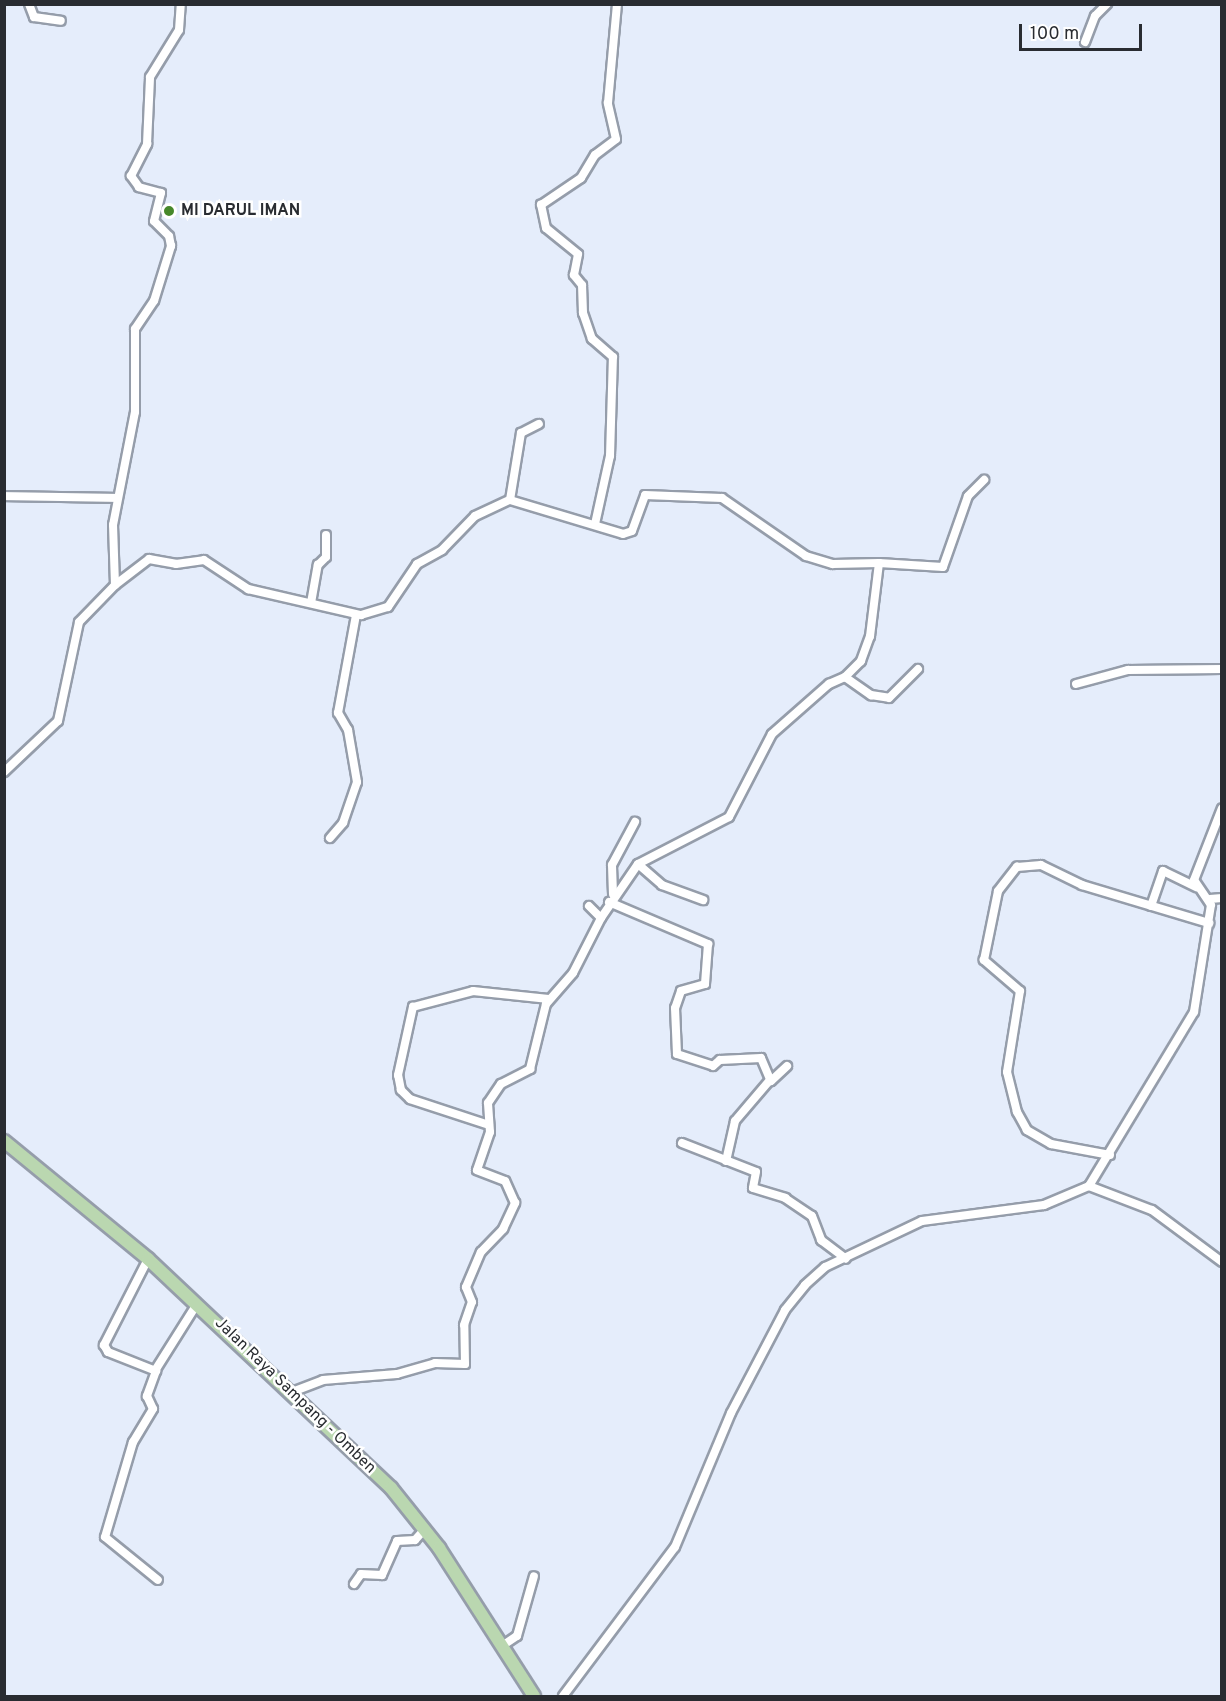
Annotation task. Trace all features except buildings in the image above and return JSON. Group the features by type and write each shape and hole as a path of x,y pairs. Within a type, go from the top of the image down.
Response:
{"main road":[{"name":"Jalan Raya Sampang - Omben","path":"4,1142 148,1258 391,1488 425,1529 534,1696"}],"street":[{"path":"29,4 34,17 61,21"},
{"path":"115,585 111,547 117,498 135,412 135,328 154,301 171,246 169,236 154,221 161,193 139,187 131,176 147,144 150,77 179,30 180,4"},
{"path":"595,524 610,456 613,357 592,339 583,313 582,285 574,275 578,254 546,228 541,205 581,178 595,155 616,139 608,104 617,4"},
{"path":"1084,42 1095,16 1107,4"},
{"path":"510,500 521,433 539,424"},
{"path":"4,772 58,721 79,622 115,585 149,559 176,564 204,560 248,589 356,615 388,607 417,564 442,550 475,516 510,500 630,533 647,495 722,498 806,556 833,564 879,563 943,567 968,496 984,480"},
{"path":"4,496 117,498"},
{"path":"311,603 318,565 326,557 326,535"},
{"path":"292,1392 323,1380 397,1374 435,1363 465,1364 464,1325 472,1302 466,1287 481,1252 503,1229 514,1203 505,1181 477,1170 489,1125 487,1110 495,1090 530,1069 549,999 573,973 611,898 639,864 729,817 777,728 845,677 861,661 870,636 879,563"},
{"path":"330,838 343,823 357,782 348,730 338,713 356,615"},
{"path":"845,677 871,695 889,698 918,669"},
{"path":"1076,684 1128,670 1221,669"},
{"path":"1196,886 1197,868 1221,808"},
{"path":"611,898 612,865 635,822"},
{"path":"639,864 662,885 703,900"},
{"path":"1110,1155 1057,1147 1023,1124 1007,1072 1020,991 985,964 986,938 998,891 1009,872 1030,864 1209,924"},
{"path":"1151,906 1163,870 1196,886 1210,899 1221,898"},
{"path":"611,898 708,944 705,984 681,991 675,1008 677,1054 713,1066 720,1060 763,1058 770,1080"},
{"path":"563,1696 675,1547 706,1464 785,1310 818,1272 922,1221 1044,1205 1089,1186 1110,1155 1194,1012 1209,924 1210,899"},
{"path":"590,906 601,918"},
{"path":"489,1125 410,1099 401,1090 398,1075 413,1007 473,991 549,999"},
{"path":"726,1161 735,1120 770,1080 787,1066"},
{"path":"682,1143 756,1172 754,1190 785,1198 812,1216 821,1240 846,1258"},
{"path":"1089,1186 1152,1210 1221,1262"},
{"path":"148,1258 104,1348 156,1369"},
{"path":"158,1580 105,1537 132,1442 153,1409 147,1396 156,1369 197,1304"},
{"path":"354,1584 361,1574 382,1575 397,1540 415,1540 425,1529"},
{"path":"502,1646 517,1636 534,1576"}],"place":[{"name":"MI DARUL IMAN","path":"169,211"}]}
